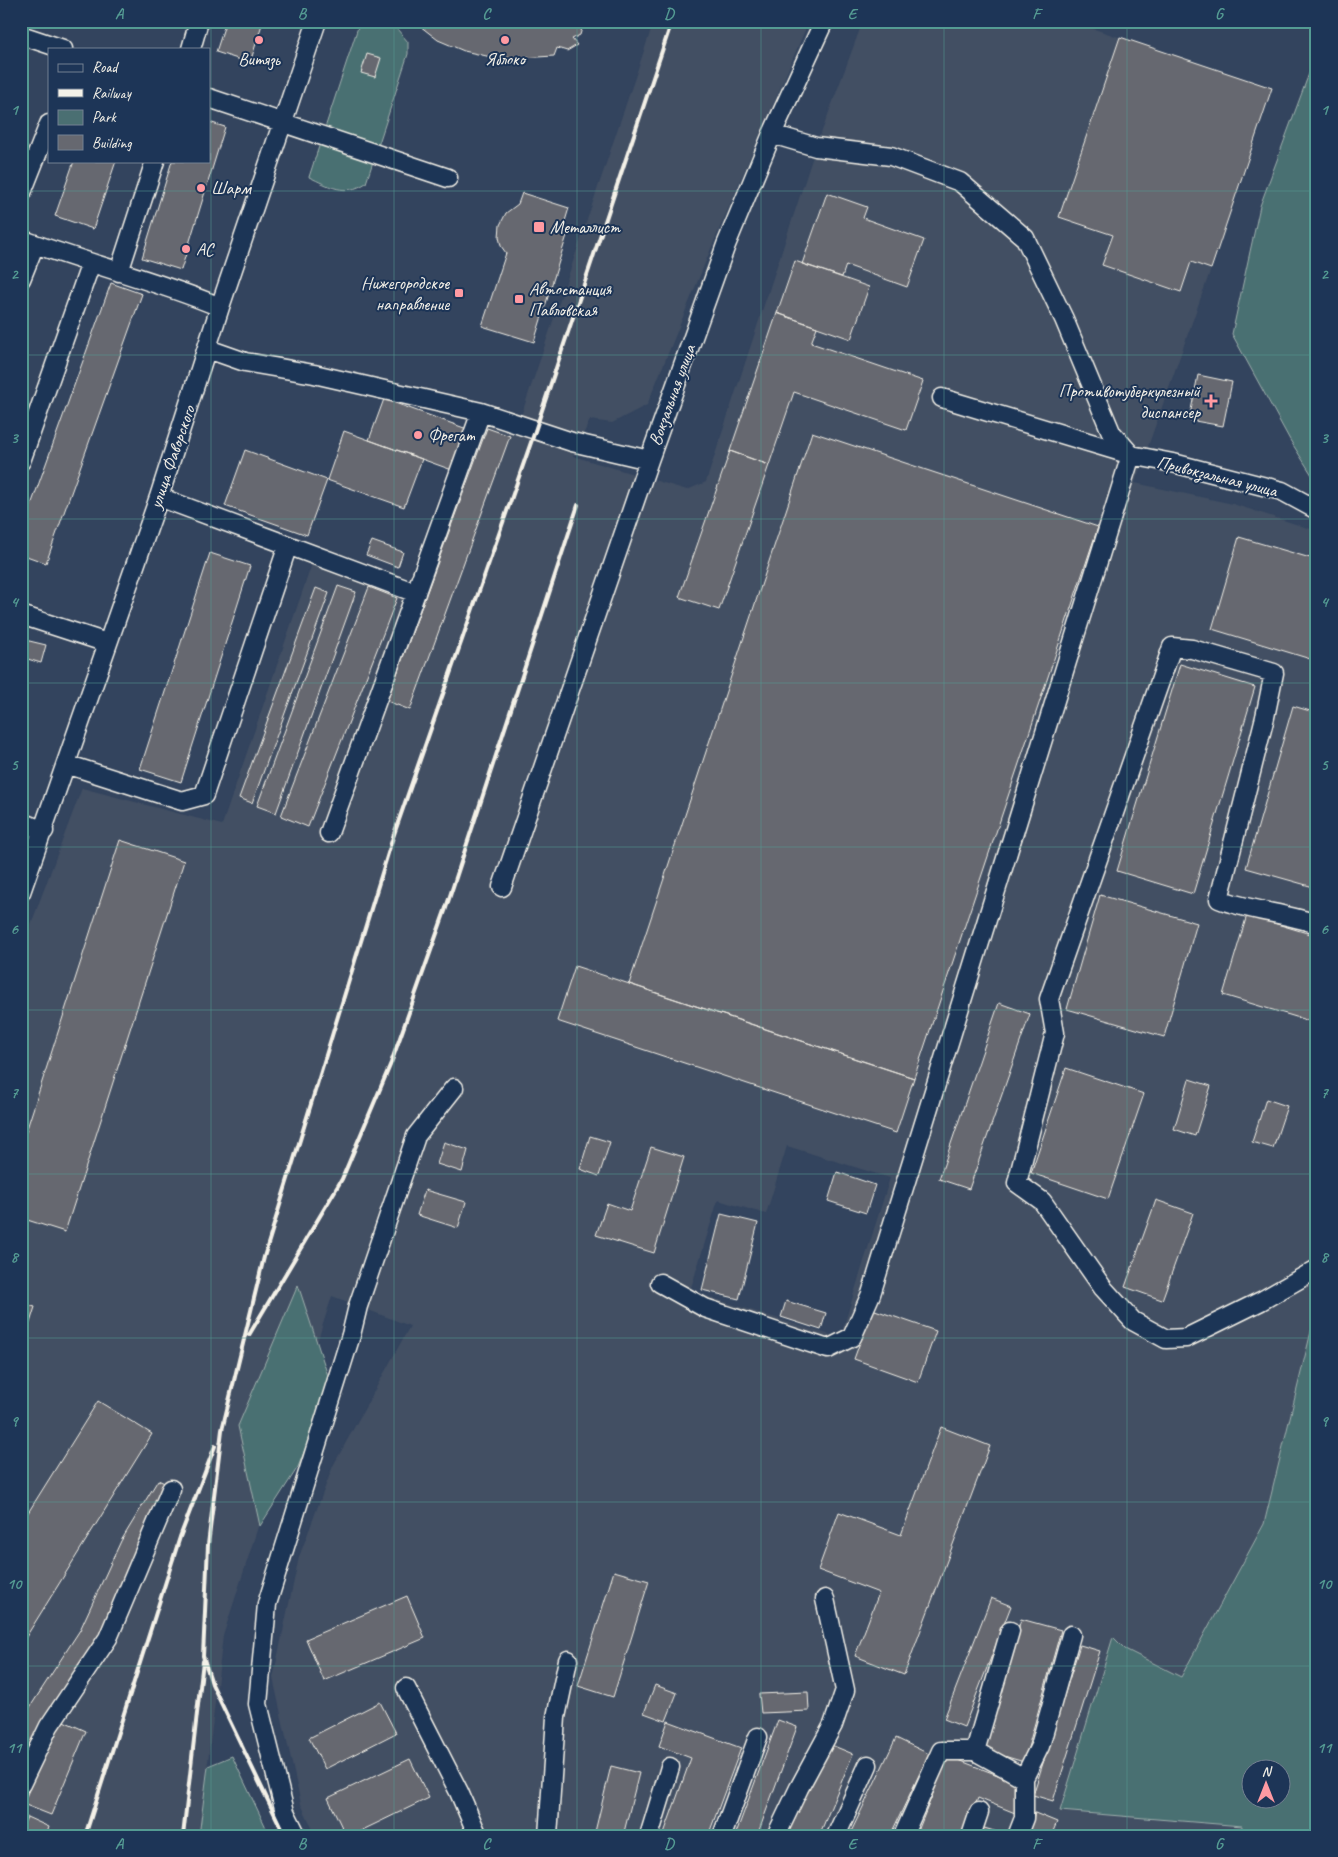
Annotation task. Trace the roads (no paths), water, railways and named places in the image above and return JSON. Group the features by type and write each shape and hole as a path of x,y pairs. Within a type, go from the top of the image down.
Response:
{"street":[{"path":"190,48 199,21"},
{"name":"улица Фаворского","path":"21,892 44,831 159,497 220,307 317,21"},
{"name":"Вокзальная улица","path":"208,349 245,362 314,374 481,412 572,442 649,460 726,245 772,134 824,21"},
{"path":"21,35 60,48"},
{"path":"210,98 448,178"},
{"path":"21,195 48,127"},
{"path":"660,1283 705,1308 828,1349 852,1337 871,1294 1137,456 1111,432 1064,318 1025,238 960,182 891,156 816,147 772,134"},
{"path":"119,272 155,162"},
{"path":"21,279 28,242 184,291 220,307"},
{"path":"21,461 91,263"},
{"name":"Привокзальная улица","path":"942,398 1137,456 1282,491 1317,510"},
{"path":"329,833 481,412"},
{"path":"502,887 649,460"},
{"path":"159,497 416,593"},
{"path":"66,764 182,801 204,795 288,545"},
{"path":"21,615 107,644"},
{"path":"1317,924 1218,899 1263,726 1274,673 1192,649 1172,647 1049,999 1054,1033 1017,1183 1042,1201 1103,1288 1133,1321 1166,1339 1186,1338 1261,1301 1317,1268"},
{"path":"21,822 44,831"},
{"path":"296,1836 285,1812 258,1704 267,1604 351,1335 358,1306 416,1136 454,1088"},
{"path":"21,1784 49,1726 108,1638 171,1489"},
{"path":"776,1836 833,1725 844,1690 825,1599"},
{"path":"974,1751 1010,1631"},
{"path":"1017,1836 1024,1818 1024,1778 1040,1746 1071,1634"},
{"path":"548,1836 556,1718 568,1660"},
{"path":"406,1688 459,1792 478,1836"},
{"path":"722,1836 758,1737"},
{"path":"903,1836 941,1751 974,1751 1024,1778"},
{"path":"836,1836 868,1765"},
{"path":"649,1836 670,1767"},
{"path":"971,1836 979,1812"}],"railway":[{"path":"285,1836 212,1684 203,1656 208,1545 222,1430 264,1257 393,837 535,431 672,21"},
{"path":"249,1335 342,1179 391,1063 446,908 578,505"},
{"path":"85,1836 180,1537 215,1446"},
{"path":"183,1836 203,1661"}],"place":[{"name":"Витязь","path":"259,40"},
{"name":"Яблоко","path":"505,40"},
{"name":"Шарм","path":"201,188"},
{"name":"Металлист","path":"539,227"},
{"name":"АС","path":"186,249"},
{"name":"Нижегородское направление","path":"459,293"},
{"name":"Автостанция Павловская","path":"519,299"},
{"name":"Противотуберкулезный диспансер","path":"1211,401"},
{"name":"Фрегат","path":"418,435"}]}
